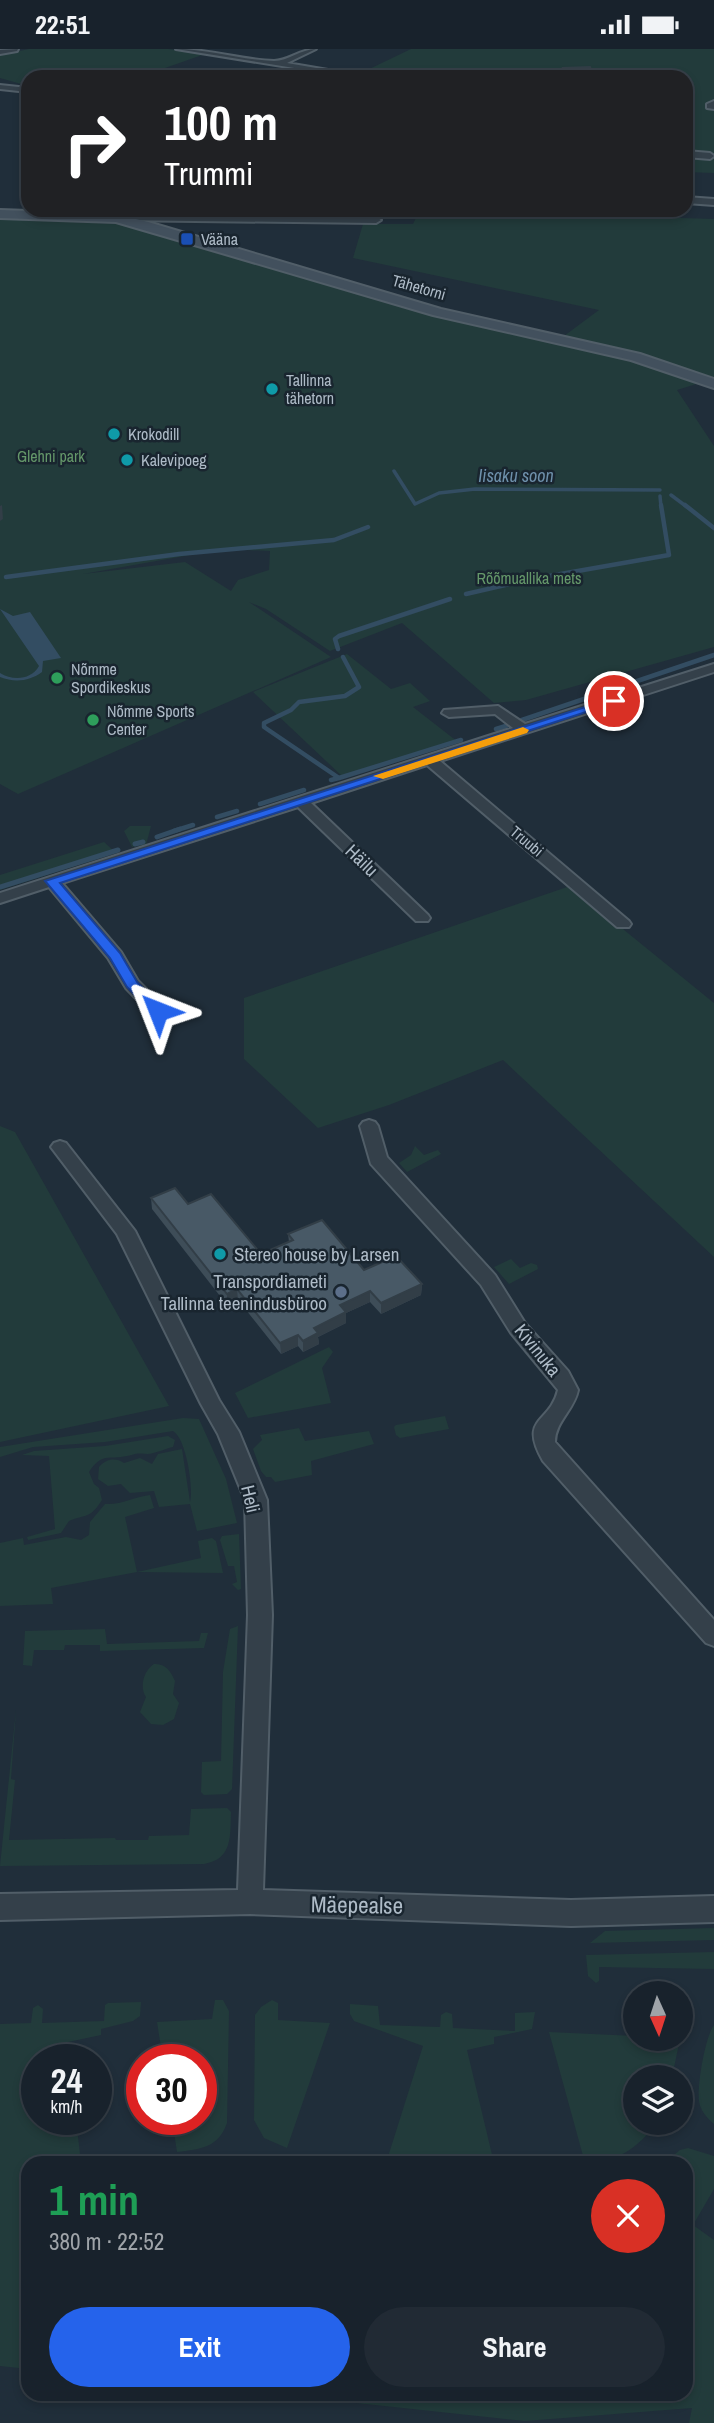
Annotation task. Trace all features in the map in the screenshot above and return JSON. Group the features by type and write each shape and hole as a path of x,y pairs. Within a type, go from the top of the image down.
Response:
{"street":[{"path":"0,52 14,49"},
{"path":"180,49 318,70"},
{"path":"278,64 312,49"},
{"path":"0,87 21,89"},
{"path":"693,155 710,156"},
{"path":"693,200 714,202"},
{"path":"0,214 21,215"},
{"path":"87,217 376,220"},
{"name":"Tähetorni","path":"116,218 438,311 635,357 714,384"},
{"path":"0,898 714,668"},
{"path":"449,713 498,710 524,730"},
{"name":"Truubi","path":"430,760 624,924"},
{"name":"Häilu","path":"301,801 422,918"},
{"path":"52,881 116,956 132,984 158,1011"},
{"name":"Kivinuka","path":"369,1126 378,1159 488,1280 518,1328 561,1377 568,1390 566,1399 544,1429 544,1443 551,1455 714,1636"},
{"name":"Heli","path":"60,1147 125,1231 228,1433 256,1500 260,1615 250,1902"},
{"name":"Mäepealse","path":"0,1907 250,1902 570,1913 714,1909"}],"green space":[{"path":"29,49 168,49 205,54 159,70 21,70 21,84 0,78 0,55"},
{"path":"411,49 714,49 714,173 693,172 693,70 367,70"},
{"path":"416,217 714,219 714,384 706,381 677,390 714,446 714,647 526,700 494,703 402,623 330,651 266,609 249,602 331,657 18,794 0,784 0,219 144,225 438,312 560,339 599,310 353,258 363,224 413,224","holes":["224,549 270,551 269,570 238,580 231,591 185,562 83,574"]},
{"path":"347,654 391,689 410,683 430,701 413,707 458,742 343,777 253,692"},
{"path":"130,826 151,826 146,845 132,847 124,831"},
{"path":"104,842 116,853 0,890 0,875"},
{"path":"570,886 714,1003 714,1257 503,1060 389,1105 318,1128 244,1059 244,998"},
{"path":"0,1126 15,1132 169,1406 0,1442"},
{"path":"415,1146 424,1155 438,1150 441,1154 407,1172 399,1163 411,1155"},
{"path":"511,1259 520,1268 531,1263 537,1265 538,1269 509,1284 494,1267"},
{"path":"329,1347 333,1352 322,1368 331,1403 248,1418 235,1393"},
{"path":"445,1416 449,1429 400,1438 396,1435 396,1425"},
{"path":"183,1418 199,1419 226,1479 237,1523 197,1531 190,1504 159,1507 154,1491 130,1493 121,1484 108,1486 98,1479 99,1467 105,1462 117,1460 124,1463 140,1458 152,1464 158,1454 182,1449 190,1502 188,1464 182,1443 173,1431 105,1442 33,1447 0,1457 0,1447"},
{"path":"299,1428 305,1441 369,1431 374,1444 311,1461 312,1475 275,1482 261,1471 253,1449 262,1440 260,1435"},
{"path":"168,1436 175,1440 173,1447 149,1454 102,1459 89,1472 94,1484 99,1488 102,1500 94,1510 69,1521 61,1533 28,1540 27,1537 55,1529 49,1456 22,1455 34,1451 105,1446"},
{"path":"150,1495 154,1508 125,1517 137,1572 51,1588 53,1604 0,1606 0,1543 23,1538 24,1545 66,1537 81,1540 89,1535 90,1522 105,1504"},
{"path":"239,1534 241,1589 238,1590 232,1584 237,1582 234,1566 228,1566 220,1540 222,1536"},
{"path":"212,1538 216,1541 223,1573 137,1572 201,1558 198,1541"},
{"path":"238,1626 232,1789 227,1794 204,1795 201,1792 202,1762 221,1761 223,1672 230,1629"},
{"path":"105,1629 107,1644 199,1641 201,1633 208,1633 204,1648 100,1651 100,1645 65,1645 64,1650 34,1650 32,1666 23,1665 25,1631"},
{"path":"154,1664 165,1667 172,1674 175,1681 173,1694 179,1703 174,1719 163,1725 151,1724 140,1712 146,1697 144,1679"},
{"path":"16,1710 11,1779 15,1780 9,1840 148,1840 149,1836 189,1835 191,1809 227,1808 231,1812 225,1852 204,1864 0,1866"},
{"path":"714,1928 714,1940 590,1943 605,1931"},
{"path":"714,1952 714,1969 599,1967 599,1981 596,1983 588,1976 586,1955"},
{"path":"215,2000 223,2000 229,2011 227,2123 219,2138 208,2146 177,2152 174,2135 217,2135 217,2044 160,2044 157,2022 212,2019"},
{"path":"272,2000 278,2003 278,2020 330,2023 287,2148 264,2138 254,2120 255,2015"},
{"path":"141,2002 140,2016 133,2021 101,2029 101,2035 68,2044 21,2044 21,2135 78,2135 80,2156 21,2156 21,2368 0,2366 0,2024 31,2023 33,2008 38,2005 43,2009 42,2023 104,2021 105,2005"},
{"path":"350,2004 378,2006 380,2025 440,2027 441,2015 446,2012 452,2014 453,2028 515,2031 515,2013 535,2012 532,2029 494,2037 494,2044 467,2050 492,2156 388,2156 423,2046 354,2021 350,2014"},
{"path":"714,2025 714,2124 702,2111 699,2094 705,2050"},
{"path":"549,2032 623,2035 623,2051 677,2051 675,2065 623,2065 623,2135 646,2135 634,2147 618,2156 583,2156"},
{"path":"688,2148 714,2156 714,2189 693,2225 693,2156 673,2156"},
{"path":"693,2225 714,2240 714,2423 689,2423 692,2408 525,2421 338,2401 693,2401"}],"water":[{"path":"0,609 13,616 30,612 61,658 43,661 42,672 27,679 11,680 0,677 0,673 21,678 36,671 39,666"}],"building":[{"path":"590,67 591,70 564,70 563,68"},
{"path":"175,1188 188,1204 211,1194 261,1254 293,1240 288,1234 322,1220 364,1270 396,1256 422,1284 381,1303 370,1291 340,1305 346,1312 314,1328 318,1333 303,1341 298,1335 280,1343 237,1289 227,1294 151,1198"}],"waterway":[{"name":"Iisaku soon","path":"394,471 415,504 439,493 475,489 660,490"},
{"path":"671,495 687,507"},
{"name":"Iisaku soon","path":"660,496 661,507"},
{"name":"Iisaku soon","path":"466,594 532,579 669,555 661,505"},
{"path":"685,505 714,528"},
{"path":"6,577 179,554 334,540 368,527"},
{"name":"Iisaku soon","path":"338,649 335,639 339,636 450,599"},
{"path":"522,720 714,655"},
{"name":"Iisaku soon","path":"339,778 264,727 264,723 291,710 299,702 345,696 359,687 343,657"},
{"path":"496,729 509,725"},
{"path":"339,778 461,740"},
{"name":"Iisaku soon","path":"331,780 339,778"},
{"name":"Iisaku soon","path":"260,804 304,790"},
{"name":"Iisaku soon","path":"217,817 237,811"},
{"name":"Iisaku soon","path":"177,830 193,825"},
{"name":"Iisaku soon","path":"157,837 177,830"},
{"name":"Iisaku soon","path":"135,844 143,842"},
{"name":"Iisaku soon","path":"0,887 118,850"}],"slow traffic":[{"path":"379,776 523,730"}],"place":[{"name":"Vääna","path":"187,239"},
{"name":"Tallinna tähetorn","path":"272,389"},
{"name":"Krokodill","path":"114,434"},
{"name":"Kalevipoeg","path":"127,460"},
{"name":"Nõmme Spordikeskus","path":"57,678"},
{"name":"Nõmme Sports Center","path":"93,720"},
{"name":"Stereo house by Larsen","path":"220,1254"},
{"name":"Transpordiameti Tallinna teenindusbüroo","path":"341,1292"}],"route":[{"path":"158,1011 132,984 116,956 52,881 614,701"}],"park label":[{"name":"Glehni park","path":"51,456"},
{"name":"Rõõmuallika mets","path":"529,578"}]}
